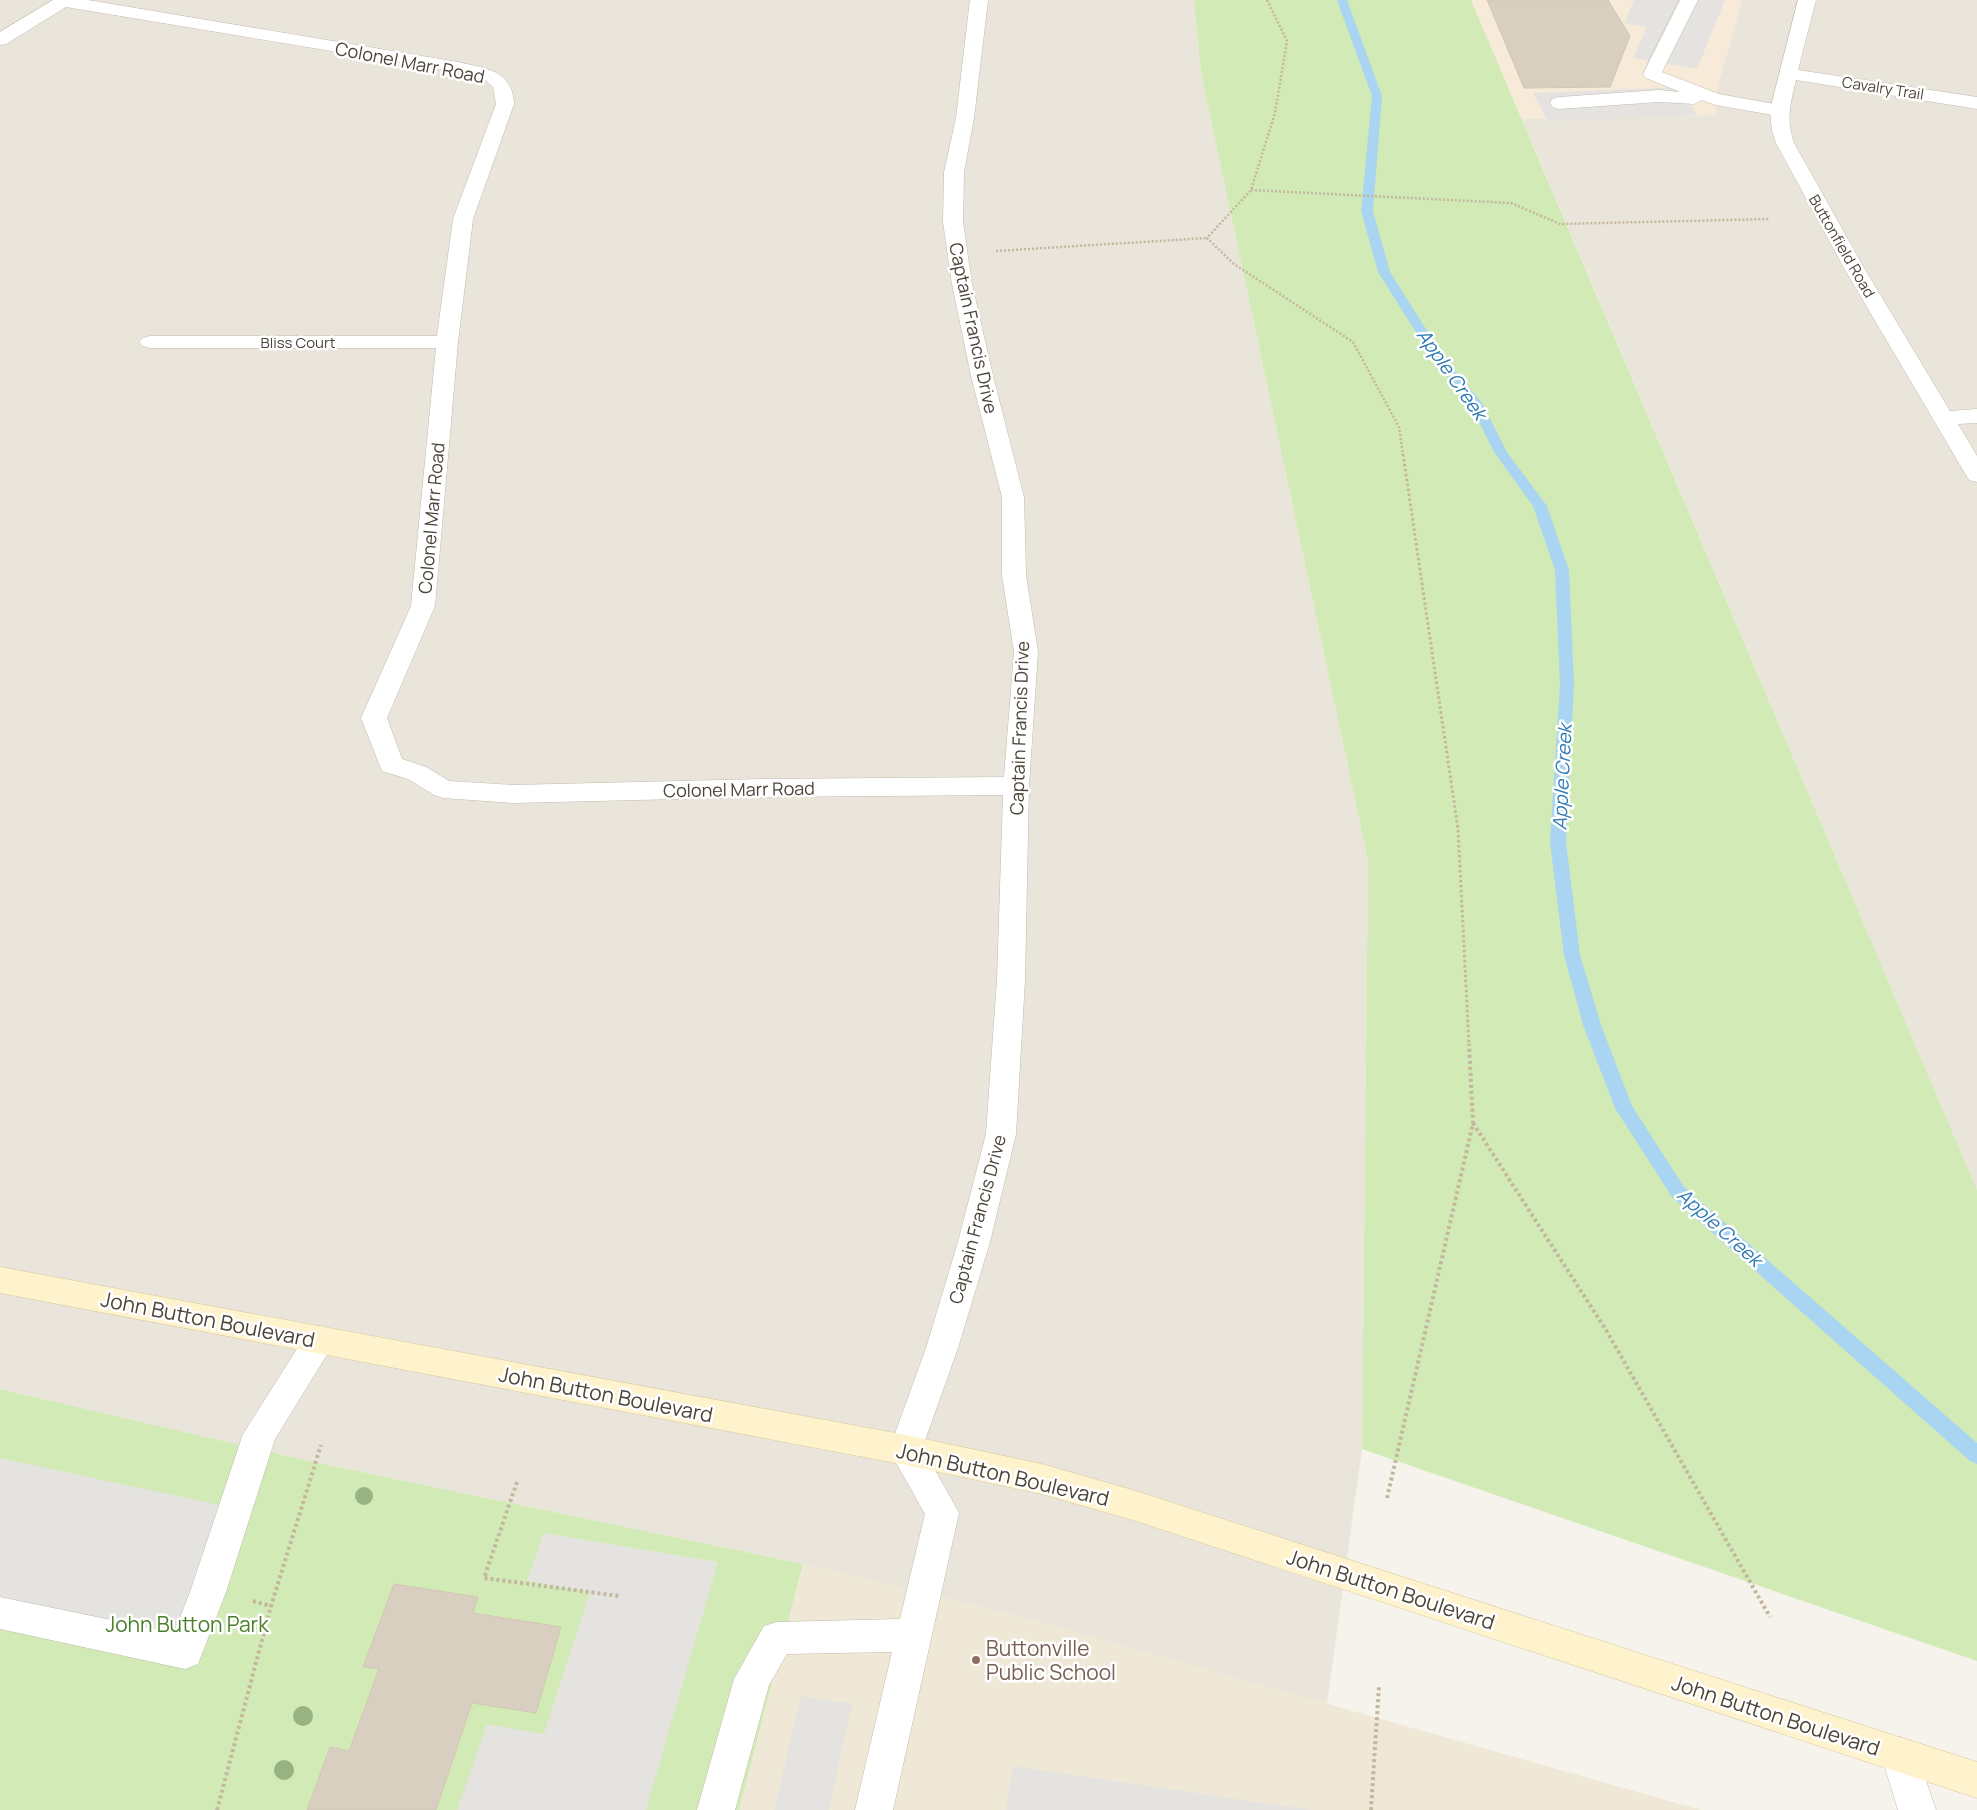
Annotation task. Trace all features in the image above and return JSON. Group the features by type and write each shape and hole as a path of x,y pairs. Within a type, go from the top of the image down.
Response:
{"street":[{"name":"Captain Francis Drive","path":"906,1450 942,1348 968,1260 1001,1134 1011,980 1016,786 1026,652 1014,575 1012,497 982,376 953,222 954,172 965,118 979,0"},
{"path":"1689,0 1652,74 1715,99"},
{"name":"Buttonfield Road","path":"1807,0 1779,110 1781,131 1791,156 1854,268 1977,476"},
{"path":"0,40 64,1"},
{"name":"Colonel Marr Road","path":"64,1 458,67 498,80 505,90 505,104 463,219 447,342 424,606 374,718 391,765 417,773 443,789 513,794 752,788 1016,786"},
{"name":"Cavalry Trail","path":"1788,74 1977,103"},
{"path":"1559,103 1660,96 1715,99 1779,110"},
{"name":"Bliss Court","path":"150,342 447,342"},
{"path":"1944,418 1977,416"},
{"name":"John Button Boulevard","path":"0,1280 906,1450 1042,1479 1136,1506 1977,1780"},
{"path":"0,1614 185,1652 208,1592 260,1434 320,1340"},
{"path":"874,1810 942,1513 906,1450"},
{"path":"716,1810 752,1679 777,1638 914,1635"},
{"path":"1900,1755 1917,1810"}],"path":[{"path":"958,254 1207,238 1251,190 1274,113 1287,41 1267,0"},
{"path":"1251,190 1512,203 1560,224 1770,219"},
{"path":"1207,238 1234,264 1353,342 1399,426 1458,829 1474,1123 1387,1498"},
{"path":"1474,1123 1606,1330 1770,1617"},
{"path":"217,1810 271,1606 321,1445"},
{"path":"517,1482 484,1578 619,1596"},
{"path":"1371,1810 1378,1686"}],"shaded area":[{"path":"0,0 1194,0 1201,73 1368,861 1362,1449 1327,1704 1022,1617 803,1564 304,1460 0,1389"},
{"path":"1471,0 1742,0 1717,89 1716,115 1522,119"},
{"path":"1634,0 1725,0 1697,69 1633,58 1647,27 1624,23"},
{"path":"1742,0 1977,0 1977,1190 1522,119 1716,115 1717,89"},
{"path":"1680,87 1697,115 1548,121 1533,93"},
{"path":"0,1458 243,1510 185,1652 0,1615"},
{"path":"544,1533 718,1562 646,1810 457,1810 487,1724 544,1734 590,1592 527,1581"},
{"name":"Buttonville Public School","path":"803,1564 1022,1617 1701,1810 739,1810"},
{"path":"801,1696 852,1704 829,1810 774,1810"},
{"path":"1012,1766 1312,1810 1006,1810"}],"green space":[{"path":"1194,0 1471,0 1977,1190 1977,1661 1362,1449 1368,861 1201,73"},
{"name":"John Button Park","path":"0,1389 304,1460 803,1564 739,1810 0,1810"}],"building":[{"path":"1487,0 1608,0 1630,36 1610,87 1524,88"},
{"path":"394,1584 478,1597 473,1613 561,1627 536,1713 472,1703 436,1810 307,1810 330,1747 349,1751 379,1669 363,1667"}],"waterway":[{"name":"Apple Creek","path":"1342,0 1377,96 1367,211 1384,272 1438,358 1476,403 1501,452 1540,506 1562,570 1567,684 1558,842 1572,955 1592,1025 1624,1108 1678,1192 1977,1455"}],"place":[{"name":"Buttonville Public School","path":"976,1660"}]}
